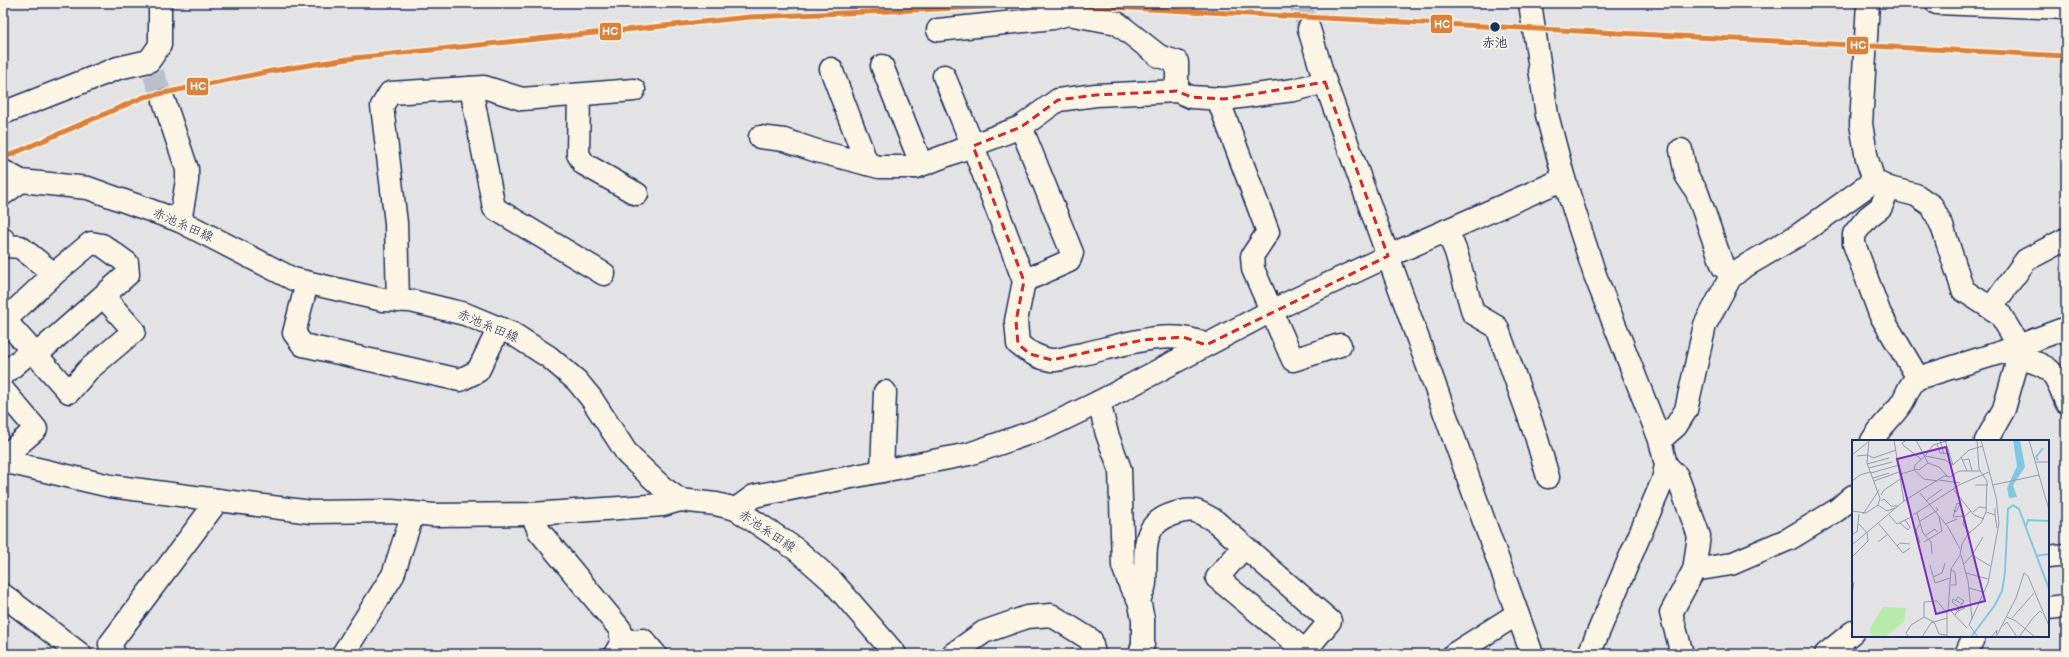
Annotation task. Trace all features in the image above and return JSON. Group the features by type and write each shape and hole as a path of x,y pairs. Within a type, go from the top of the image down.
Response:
{"street":[{"path":"3,113 118,68 151,67 160,45 160,3"},
{"path":"1530,3 1547,115 1564,179 1595,275 1660,440 1666,465 1663,480 1589,654"},
{"path":"1937,3 2066,8"},
{"path":"1868,6 1861,124 1867,159 1881,185 1881,207 1868,217 1854,234 1854,244 1880,314 1918,378"},
{"path":"938,30 1053,18 1068,14 1117,23 1159,56 1177,62 1177,91"},
{"path":"1309,29 1326,82 1388,256 1532,654"},
{"path":"882,66 918,156 916,167"},
{"path":"831,69 867,164"},
{"path":"944,76 973,146 1024,281 1016,321 1018,344 1030,354 1052,360 1143,340 1183,337 1196,340 1206,345"},
{"path":"760,137 784,140 817,151 879,167 916,167 1021,127 1058,100 1096,95 1177,91 1191,97 1218,99 1294,90 1326,82"},
{"path":"398,301 396,223 382,106 390,93 484,87 522,99 634,90"},
{"path":"471,88 494,208 604,274"},
{"path":"579,95 578,154 584,164 637,194"},
{"path":"1218,99 1268,232 1252,256 1254,269 1293,360 1340,345"},
{"path":"164,101 187,169 187,181 180,221"},
{"path":"1021,127 1072,253 1069,261 1024,281"},
{"path":"1681,150 1686,175 1697,192 1723,267 1734,274"},
{"path":"3,194 12,176"},
{"name":"赤池糸田線","path":"12,176 88,188 180,221 293,279 383,300 411,301 465,314 513,334 548,357 577,380 591,398 628,455 663,488 680,500 716,504 736,509 797,550 832,581 895,654"},
{"path":"736,509 754,496 969,454 1047,427 1099,402 1272,311 1388,256 1564,179"},
{"path":"1660,440 1676,426 1686,410 1705,325 1730,278 1734,274 1881,185 1916,195 1932,206 1942,226 1963,290 2000,314 2013,336 2016,367 2004,409 1987,440"},
{"path":"1447,230 1456,252 1472,313 1497,327 1536,436 1548,477"},
{"path":"1992,308 2026,260 2066,239"},
{"path":"3,375 34,353 104,296 128,274 127,264 102,245 91,243 4,319 34,353 69,392 88,370 134,332 104,296"},
{"path":"5,247 20,247 54,274"},
{"path":"307,283 294,333 303,346 460,380 478,372 499,328"},
{"path":"1873,440 1878,430 1902,403 1914,381 1918,378 2015,352 2066,328"},
{"path":"2015,352 2044,365 2057,378 2066,402"},
{"path":"3,390 36,429 13,449 7,462 110,486 311,512 392,511 434,515 532,514 663,505 680,500"},
{"path":"882,471 885,392"},
{"path":"1099,402 1107,434 1120,470 1123,566 1131,587 1139,600 1143,619 1144,644 1140,654"},
{"path":"1666,465 1677,476 1699,536 1694,570 1671,613 1682,654"},
{"path":"114,654 110,644 218,500"},
{"path":"1694,570 1731,564 1789,539 1850,502"},
{"path":"1139,600 1146,584 1144,552 1149,532 1160,518 1187,509 1197,510 1216,521 1330,621 1305,651 1217,578 1244,547"},
{"path":"343,654 393,575 413,513"},
{"path":"532,514 539,531 620,629 619,648 643,640 655,654"},
{"path":"2049,557 2066,555"},
{"path":"3,595 80,654"},
{"path":"2049,608 2066,606"},
{"path":"1454,654 1517,614"},
{"path":"953,654 984,632 1027,616 1051,615 1091,640 1094,654"},
{"path":"1826,654 1852,633"},
{"path":"1966,654 1974,637"}],"highlighted area":[{"path":"1325,82 1388,256 1206,345 1183,337 1143,340 1052,360 1030,354 1018,344 1016,321 1024,281 973,146 1021,127 1058,100 1096,95 1177,91 1191,97 1224,99"}],"tunnel":[{"path":"1300,3 1309,29"},
{"path":"153,73 164,101"}],"transit line":[{"name":"HC","path":"3,158 144,97 272,71 354,58 750,17 1051,4 2066,56"}],"place":[{"name":"赤池","path":"1495,27"}]}
